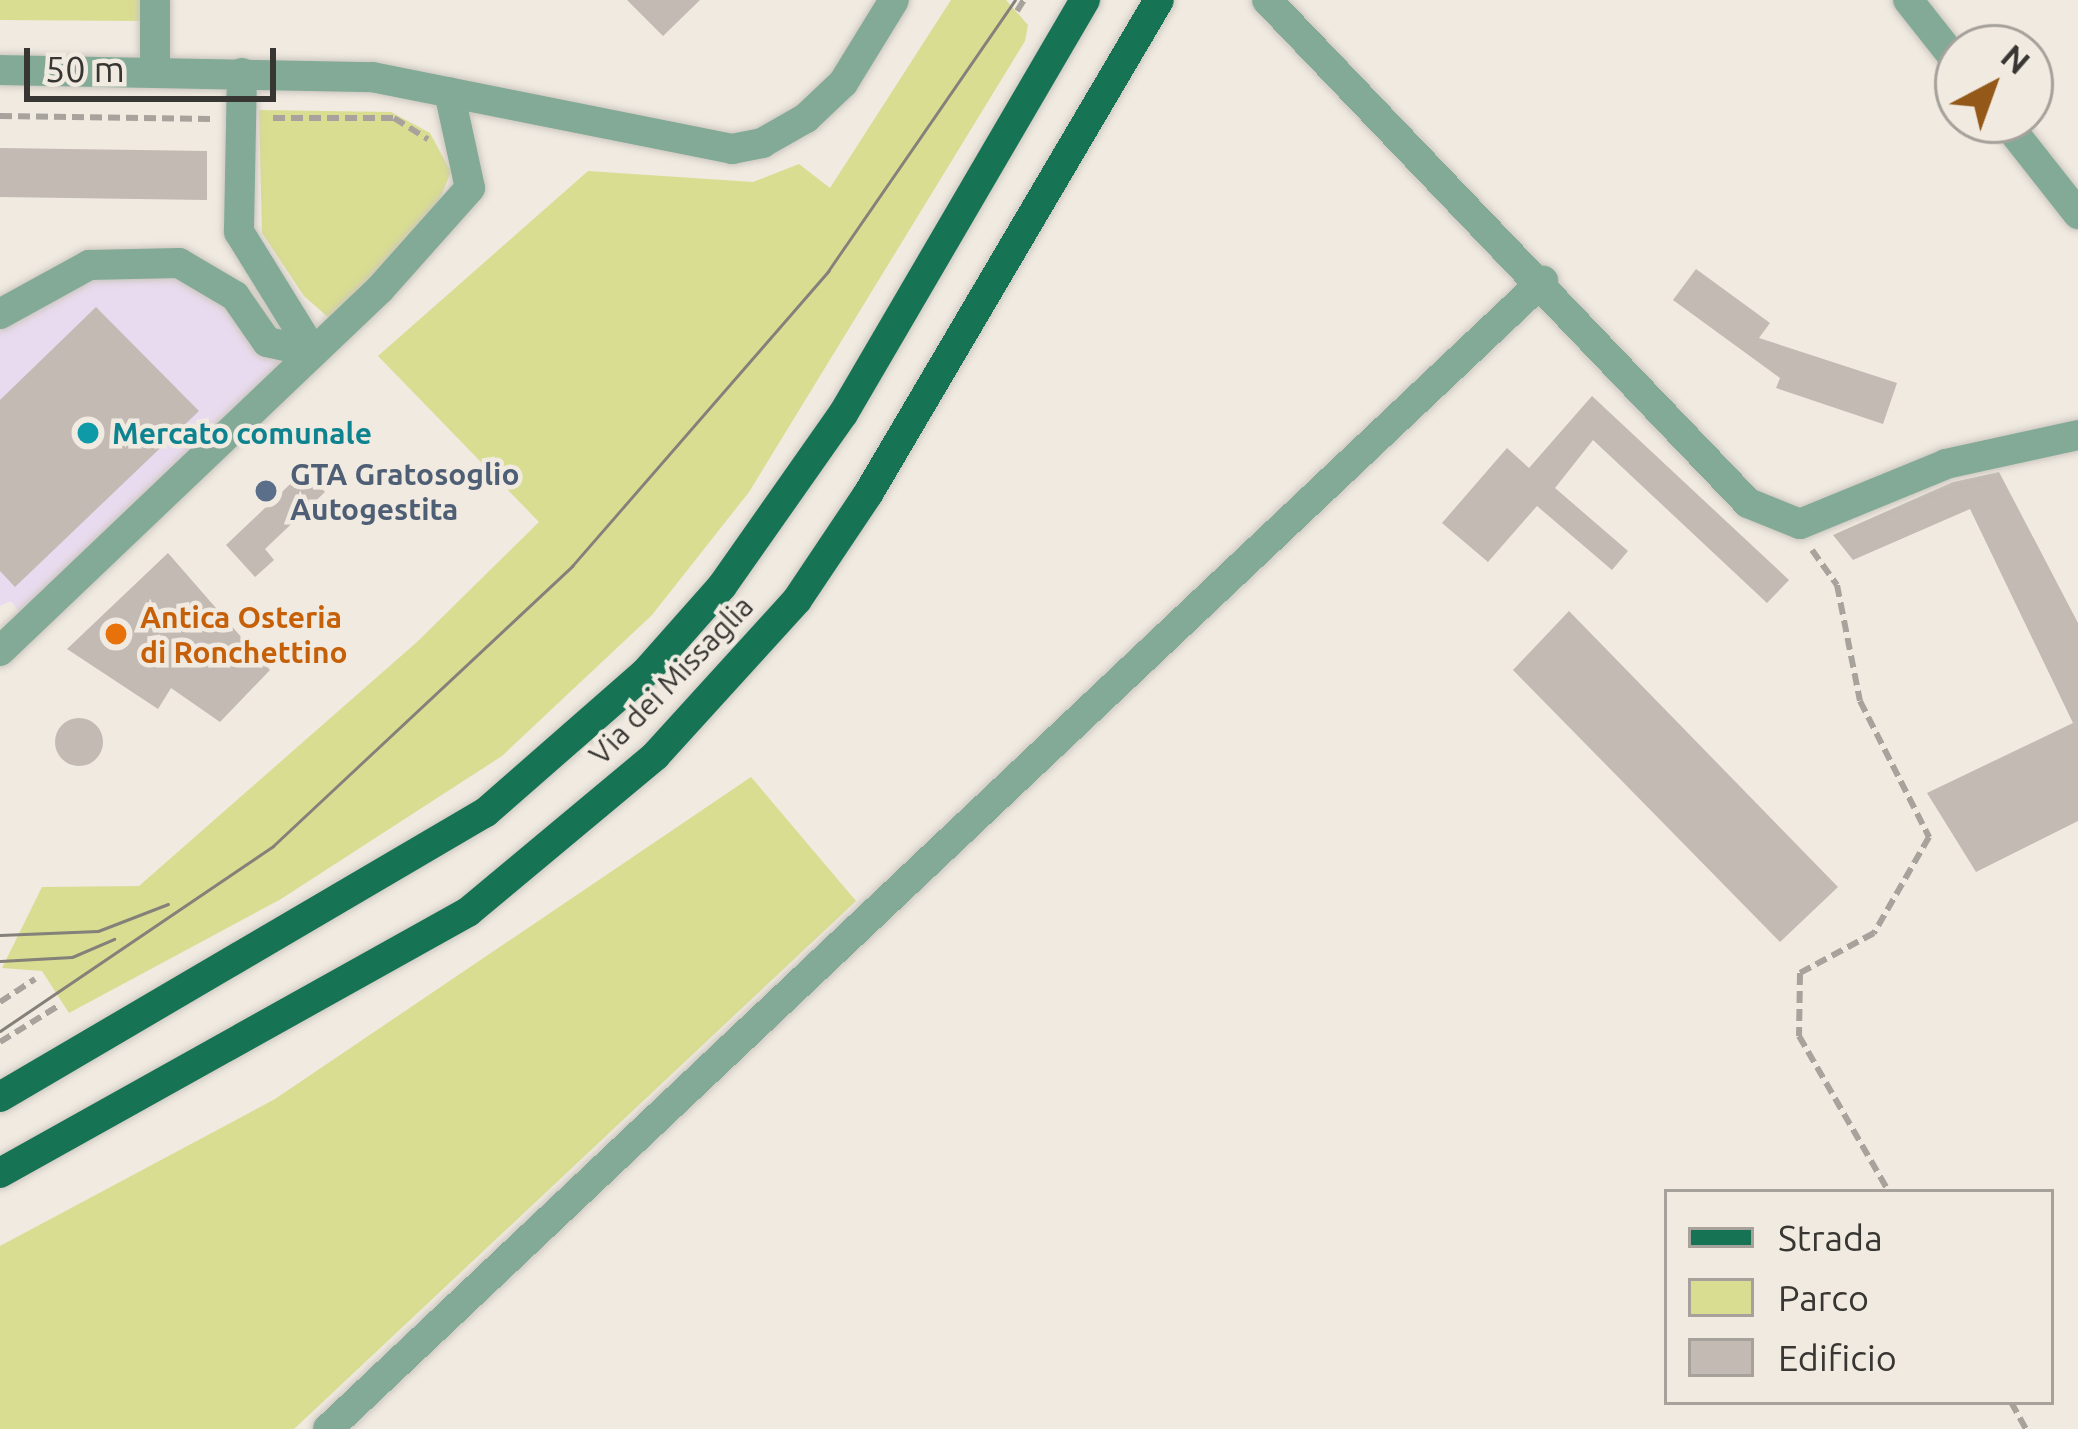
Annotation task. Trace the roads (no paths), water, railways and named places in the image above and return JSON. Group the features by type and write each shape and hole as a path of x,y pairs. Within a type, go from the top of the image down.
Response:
{"main road":[{"name":"Via dei Missaglia","path":"0,1097 486,812 646,672 722,586 843,414 1084,0"},
{"name":"Via dei Missaglia","path":"0,1173 469,912 656,756 797,600 868,494 1159,0"}],"street":[{"path":"155,0 155,70"},
{"path":"0,70 372,77 687,144 762,143 806,118 843,83 894,0"},
{"path":"1268,0 1543,281 1748,503 1800,524 1946,464 2078,434"},
{"path":"1908,0 1934,33"},
{"path":"242,73 239,232 313,352"},
{"path":"0,651 380,289 470,188 449,92"},
{"path":"2023,144 2078,214"},
{"path":"0,314 88,265 179,263 235,296 267,342 313,352"},
{"path":"328,1429 1543,281"}],"tram line":[{"path":"0,1031 273,846 572,566 828,271 1015,0"},
{"path":"0,935 98,931 168,904"},
{"path":"0,961 72,957 114,939"}],"place":[{"name":"Mercato comunale","path":"88,433"},
{"name":"GTA Gratosoglio Autogestita","path":"266,491"},
{"name":"Antica Osteria di Ronchettino","path":"116,634"}]}
